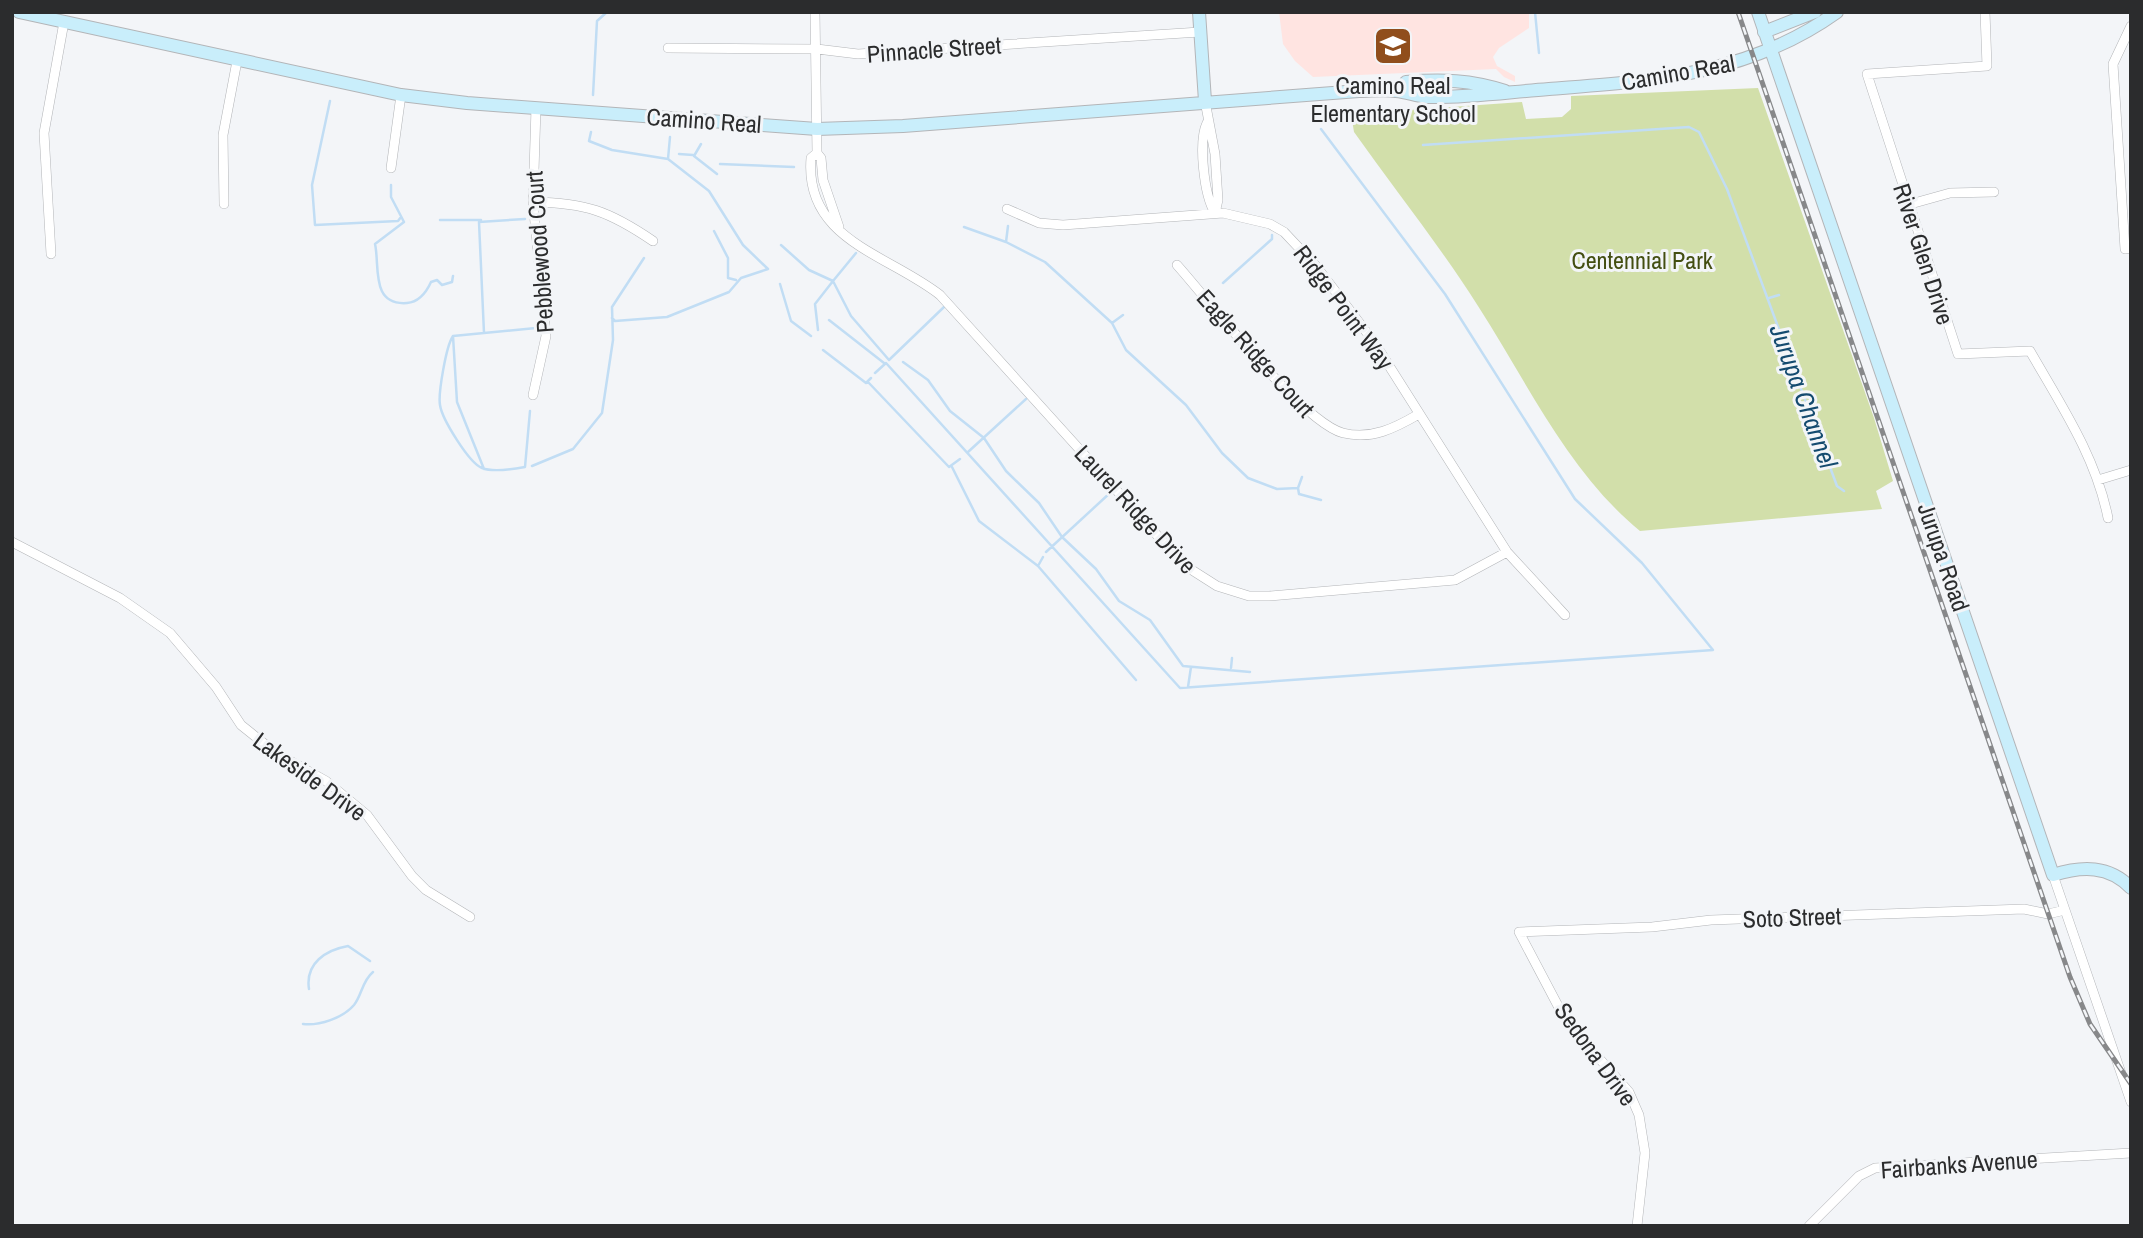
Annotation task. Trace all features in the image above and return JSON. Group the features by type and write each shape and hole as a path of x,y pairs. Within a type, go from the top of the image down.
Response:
{"main road":[{"name":"Camino Real","path":"19,12 401,95 817,129 903,126 1205,101 1398,91 1406,82 1444,79 1459,79 1508,92 1646,80 1701,72 1770,49 1806,33 1837,12"},
{"path":"1199,12 1205,101"},
{"name":"Jurupa Road","path":"1758,12 2053,875"},
{"path":"1765,32 1815,12"},
{"path":"2053,875 2099,869 2118,876 2131,888"}],"street":[{"name":"Laurel Ridge Drive","path":"815,12 817,153 810,162 812,188 817,205 831,224 839,227 857,246 917,278 940,295 1185,565 1217,586 1249,596 1269,596 1437,583 1471,574 1507,552"},
{"name":"River Glen Drive","path":"1985,12 1987,66 1867,74 1907,205 1958,354 2030,351 2084,446 2098,480 2108,518"},
{"path":"51,254 44,133 64,22"},
{"path":"2128,249 2113,64 2131,26"},
{"name":"Pinnacle Street","path":"668,48 817,50 858,54 1200,32"},
{"path":"223,204 223,135 237,61"},
{"path":"391,168 401,95"},
{"path":"1205,101 1207,123 1213,132 1215,154 1218,200 1215,213"},
{"name":"Pebblewood Court","path":"533,395 546,337 533,202 536,108"},
{"path":"1207,123 1202,134 1207,201 1215,213"},
{"name":"Laurel Ridge Drive","path":"817,153 821,158 828,197 839,219 839,227"},
{"path":"1203,154 1215,154"},
{"path":"1907,205 1950,193 1994,192"},
{"path":"817,205 828,197"},
{"path":"533,202 568,202 602,210 653,241"},
{"name":"Ridge Point Way","path":"1007,209 1039,223 1063,225 1215,213 1270,224 1297,242 1374,342 1507,552 1565,615"},
{"name":"Eagle Ridge Court","path":"1177,265 1301,406 1325,426 1346,434 1370,435 1391,429 1419,414"},
{"path":"2098,480 2131,470"},
{"name":"Lakeside Drive","path":"12,542 120,598 170,633 216,687 241,725 276,754 326,781 367,815 412,876 426,890 470,916"},
{"name":"Jurupa Road","path":"2053,875 2131,1102"},
{"name":"Soto Street","path":"1519,932 1652,927 1724,919 2024,909 2048,914 2065,910"},
{"name":"Sedona Drive","path":"1519,932 1566,1021 1629,1092 1639,1115 1644,1153 1637,1226"},
{"name":"Fairbanks Avenue","path":"1809,1226 1861,1175 1885,1166 2131,1153"}],"shaded area":[{"name":"Camino Real Elementary School","path":"1279,12 1529,12 1529,28 1499,48 1493,57 1497,66 1515,76 1515,82 1496,69 1313,77 1295,61 1283,44"}],"green space":[{"name":"Centennial Park","path":"1758,88 1874,418 1893,481 1876,491 1882,509 1640,531 1615,508 1570,454 1463,284 1354,132 1351,114 1522,102 1526,119 1562,117 1571,109 1571,96"}],"waterway":[{"path":"593,95 597,21 607,12"},
{"name":"Jurupa Channel","path":"1535,12 1539,53"},
{"path":"330,101 312,185 315,225 398,221 401,217"},
{"name":"Jurupa Channel","path":"1423,145 1689,127 1699,132 1727,189 1837,486 1844,491"},
{"path":"875,373 886,363 1180,688 1713,650 1642,563 1575,499 1445,294 1321,129"},
{"path":"591,132 589,141 612,150 668,159 709,191 743,245 768,269 741,278 729,292 667,317 615,321 612,318"},
{"path":"668,159 670,137"},
{"path":"701,144 694,156 717,174"},
{"path":"679,154 693,155"},
{"path":"720,164 794,167"},
{"path":"391,185 391,197 404,222 375,244 382,291 387,298 395,302 407,303 422,296 431,282 437,280 442,285 452,282 453,276"},
{"path":"484,469 457,402 453,336 484,333 479,222 525,219"},
{"path":"440,220 481,220"},
{"path":"964,227 1006,242 1008,226"},
{"path":"714,231 728,258 728,278 736,280"},
{"path":"1223,283 1272,239 1272,235"},
{"path":"1006,242 1045,262 1112,323 1126,350 1186,405 1222,453 1248,478 1277,489 1298,488 1299,494 1321,500"},
{"path":"781,245 809,270 833,281 856,253"},
{"path":"532,466 573,449 602,413 613,340 612,307 644,258"},
{"path":"818,330 815,304 833,281 851,316 889,360 944,307"},
{"path":"780,284 791,321 811,336"},
{"name":"Jurupa Channel","path":"1769,298 1779,295"},
{"path":"1112,323 1123,315"},
{"path":"829,320 884,363"},
{"path":"484,333 536,328"},
{"path":"453,336 443,370 440,405 457,440 470,458 482,468 491,470 525,467 530,411"},
{"path":"823,350 866,383 871,378"},
{"path":"903,362 928,380 950,411 984,438 1006,471 1039,503 1062,537 1096,569 1119,601 1150,620 1183,666 1250,672"},
{"path":"868,382 949,467 960,459"},
{"path":"968,452 1026,399"},
{"path":"952,467 979,521 1038,566 1136,680"},
{"path":"1298,488 1302,477"},
{"path":"1046,552 1111,492"},
{"path":"1038,566 1043,557"},
{"path":"1231,668 1232,658"},
{"path":"1188,687 1191,667"},
{"path":"309,989 310,972 314,965 332,951 348,946 370,961"},
{"path":"303,1024 316,1024 344,1014 357,1001 373,972"}],"railway":[{"path":"1738,12 2070,977 2090,1024 2131,1084"}],"place":[{"name":"Camino Real Elementary School","path":"1393,46"}]}
